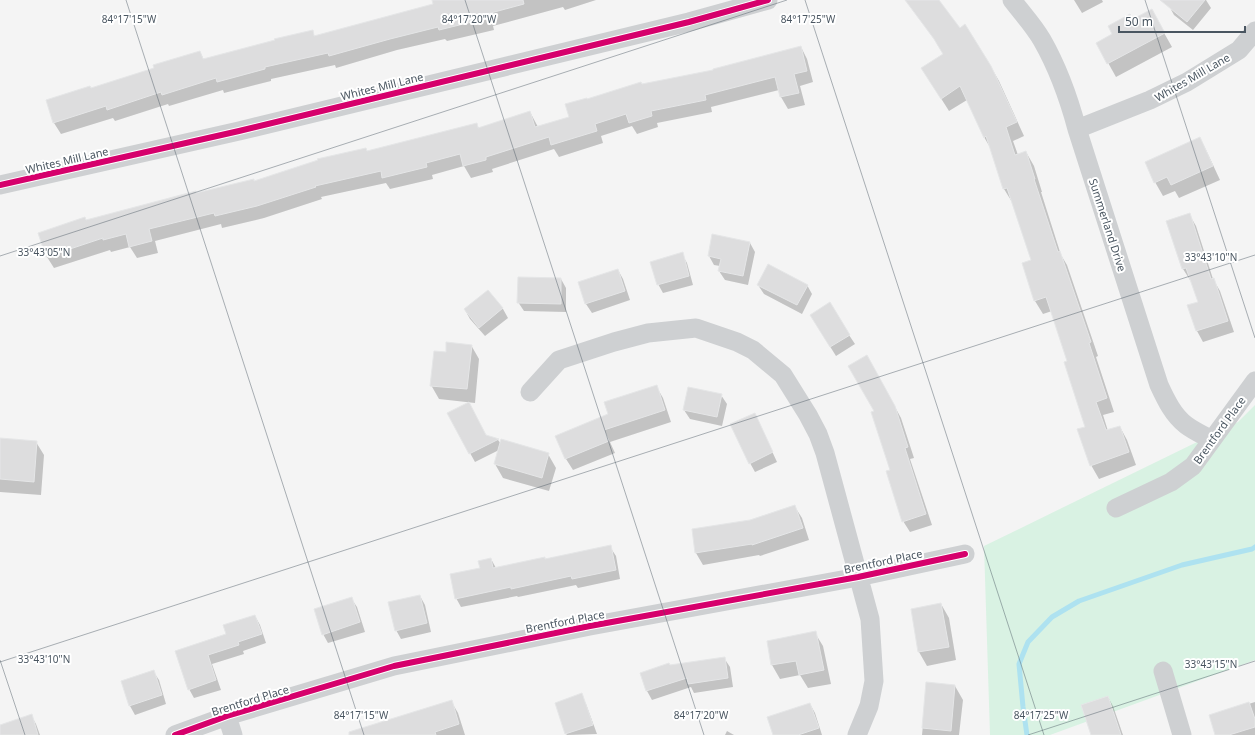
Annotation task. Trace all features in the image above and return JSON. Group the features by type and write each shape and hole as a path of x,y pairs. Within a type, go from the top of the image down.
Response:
{"street":[{"name":"Whites Mill Lane","path":"0,185 239,131 689,22 768,0"},
{"name":"Summerland Drive","path":"1012,0 1041,38 1054,62 1071,107 1159,386 1170,407 1178,418 1186,425 1212,440"},
{"name":"Whites Mill Lane","path":"1077,130 1150,100 1187,82 1239,50 1255,31"},
{"path":"530,392 559,360 614,342 648,334 696,328 737,342 753,350 783,375 818,434 829,468 870,619 874,682 869,706 857,735"},
{"name":"Brentford Place","path":"1116,508 1171,482 1193,466 1255,381"},
{"name":"Brentford Place","path":"175,735 227,716 394,666 590,626 858,577 965,554"},
{"path":"1163,671 1182,735"},
{"path":"227,716 234,735"}],"green space":[{"path":"1255,405 1255,660 1050,735 990,735 984,546 1238,422"}],"building":[{"path":"432,0 523,0 524,4 487,14 488,18 439,30 438,27 329,56 328,53 265,67 265,69 217,82 216,78 162,95 161,92 107,110 106,106 53,123 46,100 90,86 91,88 154,68 153,65 200,51 203,59 275,40 274,39 313,30 314,36 433,4"},
{"path":"905,0 939,0 960,28 965,24 991,66 1017,122 1006,127 1015,155 1026,151 1058,252 1060,251 1091,342 1089,343 1107,398 1096,402 1106,430 1120,426 1129,452 1090,466 1077,429 1085,427 1064,362 1067,361 1046,297 1034,301 1022,263 1031,260 1007,188 1003,189 986,136 984,138 960,86 941,99 921,68 943,54 934,39"},
{"path":"1160,0 1205,0 1187,22"},
{"path":"1152,9 1165,33 1107,64 1096,43 1112,34 1108,26 1130,14 1133,19"},
{"path":"801,46 807,71 794,74 799,93 780,97 775,77 705,95 706,100 651,111 652,116 629,123 626,114 595,124 597,131 551,145 549,137 486,157 486,160 463,166 460,154 426,163 427,167 382,178 381,171 315,186 316,187 257,206 215,216 214,213 149,229 152,241 129,247 126,234 103,240 103,238 46,257 38,233 85,217 86,220 196,191 196,193 254,179 254,181 318,160 317,159 366,148 367,151 477,123 478,128 530,111 535,127 569,117 565,104 587,99 641,82 642,84 713,70"},
{"path":"1200,137 1213,166 1171,185 1167,177 1154,183 1145,162"},
{"path":"1190,213 1211,279 1214,278 1228,321 1196,331 1187,305 1198,302 1186,268 1182,269 1166,221"},
{"path":"712,234 750,242 743,276 718,271 721,259 708,256"},
{"path":"683,252 689,276 657,285 650,262"},
{"path":"768,264 808,285 797,305 757,285"},
{"path":"618,269 625,291 585,304 578,282"},
{"path":"518,277 561,278 561,304 517,303"},
{"path":"488,290 503,308 479,328 464,309"},
{"path":"830,302 850,335 830,347 810,315"},
{"path":"446,342 472,345 467,389 430,386 434,351 446,352"},
{"path":"867,355 895,406 908,447 905,448 926,514 902,522 886,471 890,470 871,412 874,411 848,366"},
{"path":"657,385 665,410 604,430 609,441 565,459 555,436 608,414 604,402"},
{"path":"688,387 722,394 717,417 683,410"},
{"path":"469,402 486,435 499,439 469,454 447,413"},
{"path":"755,413 773,452 749,464 730,424"},
{"path":"0,438 37,441 34,482 0,479"},
{"path":"501,439 549,453 542,478 494,464"},
{"path":"795,505 803,528 752,545 695,553 692,529 750,520"},
{"path":"611,545 616,570 572,579 571,576 455,599 450,574 480,568 478,561 491,558 493,568"},
{"path":"420,595 427,623 395,631 388,602"},
{"path":"352,597 360,622 322,635 314,609"},
{"path":"941,603 949,647 918,652 911,609"},
{"path":"255,615 262,634 238,642 239,645 208,655 216,680 188,690 175,651 226,634 223,625"},
{"path":"816,631 824,670 799,675 796,661 771,665 767,641"},
{"path":"725,657 728,678 688,684 687,678 646,691 640,673 669,663 670,665"},
{"path":"154,670 162,695 129,706 121,681"},
{"path":"926,682 955,685 951,731 922,728"},
{"path":"582,693 593,725 565,734 555,703"},
{"path":"1108,696 1121,735 1091,735 1081,705"},
{"path":"452,700 459,724 435,732 436,735 349,735 349,732"},
{"path":"1249,702 1255,719 1255,727 1229,735 1215,735 1209,715"},
{"path":"810,703 819,728 798,735 773,735 767,717"},
{"path":"32,714 38,735 0,735 0,725"}],"waterway":[{"path":"1027,735 1019,664 1028,642 1052,617 1079,601 1182,565 1252,549 1255,547"}],"cycle path":[{"path":"0,185 239,131 689,22 768,0"},
{"path":"175,735 227,716 394,666 590,626 858,577 965,554"}]}
